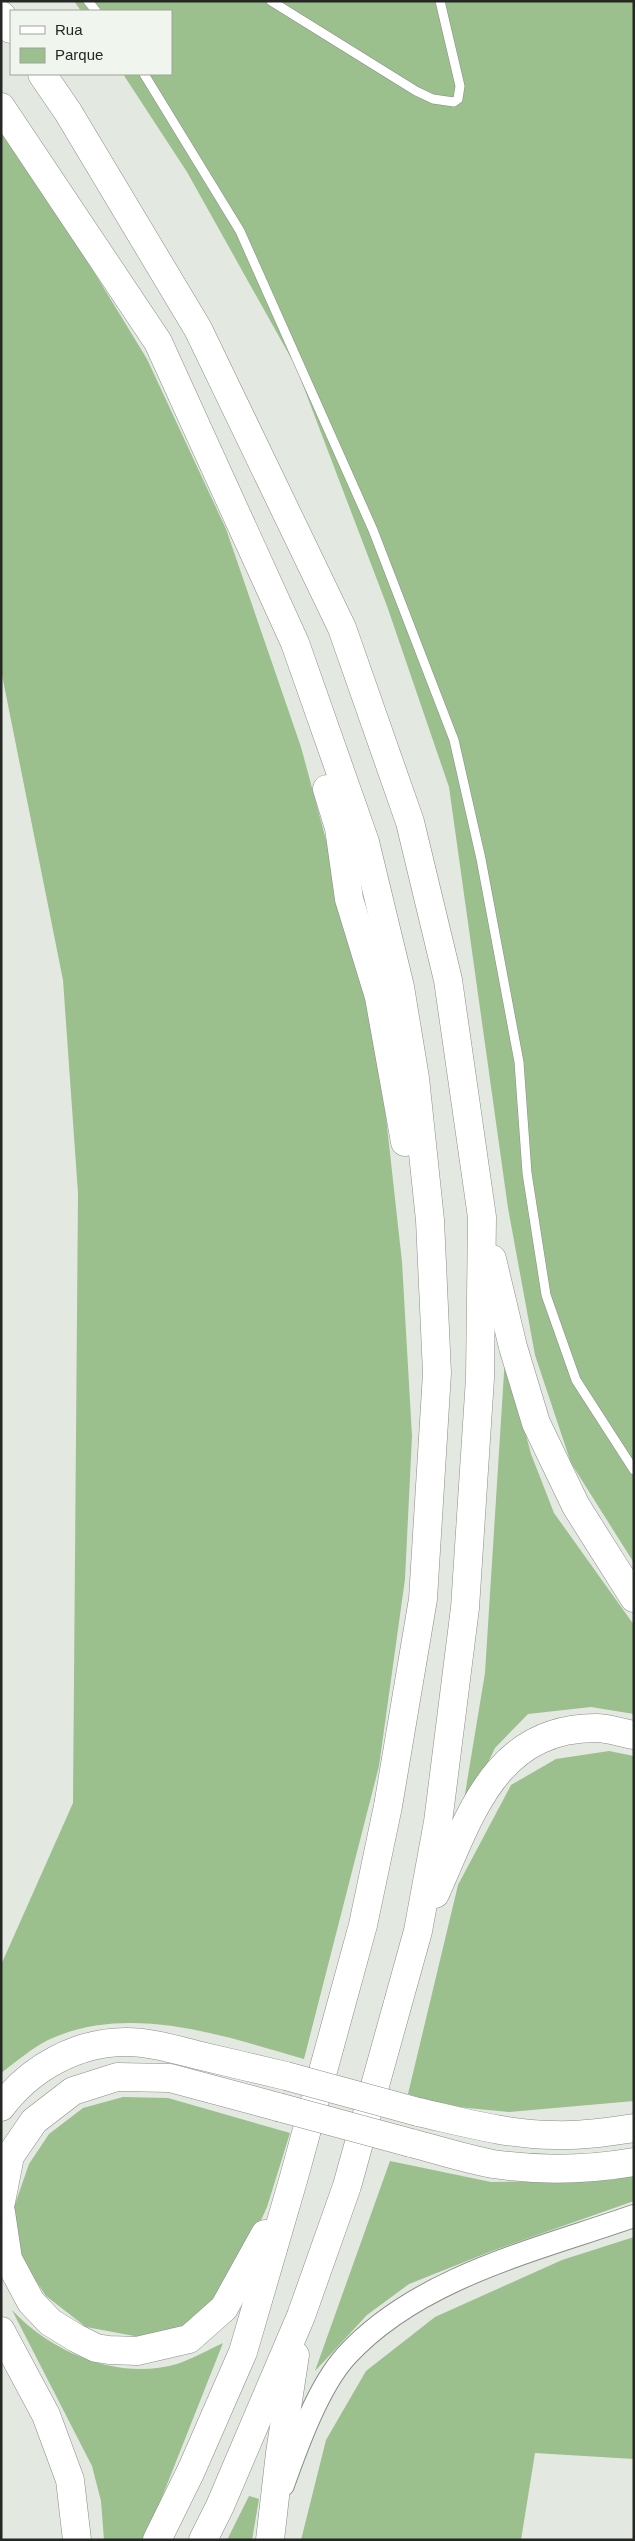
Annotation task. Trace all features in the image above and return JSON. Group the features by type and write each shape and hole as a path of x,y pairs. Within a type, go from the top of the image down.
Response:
{"highway":[{"path":"1,15 10,28"},
{"path":"43,75 68,112 198,329 342,628 410,822 446,971 482,1217 513,1347 536,1423 576,1506 634,1598"},
{"path":"1,107 158,342 250,545 287,668 339,828 349,899 379,997 432,1270 437,1374 423,1598 388,1806 363,1924 294,2177 243,2352 191,2472 157,2540"},
{"path":"203,2540 220,2506 301,2316 347,2186 418,1932 438,1822 465,1608 480,1378 482,1217"},
{"path":"418,1932 480,1794 512,1756 550,1734 596,1728 634,1735"},
{"path":"1,2107 23,2081 64,2056 92,2047 124,2042 151,2044 286,2076 418,2112 492,2129 544,2135 597,2134 634,2128"},
{"path":"1,2202 10,2156 34,2121 73,2091 117,2076 170,2078 492,2164 551,2169 592,2168 634,2162"},
{"path":"1,2212 8,2259 31,2302 50,2322 96,2348 137,2351 189,2339 224,2308 247,2270 294,2177"},
{"path":"270,2540 280,2453 301,2316"},
{"path":"1,2331 46,2415 70,2480 77,2540"}],"street":[{"path":"274,2510 297,2447 317,2401 345,2357 387,2318 432,2290 494,2265 634,2216"}],"lane":[{"path":"271,1 416,91 433,99 454,102 458,99 460,86 440,1"},
{"path":"145,75 240,231 373,530 454,740 481,859 520,1062 527,1173 546,1295 576,1380 634,1470"}],"green space":[{"path":"74,1 634,1 634,1563 571,1463 535,1355 508,1208 449,787 387,606 296,367 187,172 124,75 172,75 172,10 80,10"},
{"path":"1,126 27,162 147,359 226,529 301,747 370,1003 386,1117 402,1262 412,1436 405,1579 379,1766 304,2059 242,2041 176,2027 144,2023 111,2024 79,2029 48,2040 1,2073 1,1965 73,1803 78,1193 63,980 1,670"},
{"path":"505,1357 531,1454 554,1513 634,1625 634,1714 591,1707 528,1714 495,1748 461,1818 485,1673"},
{"path":"609,1751 634,1756 634,2101 509,2112 447,2106 408,2094 458,1885 511,1785 556,1759"},
{"path":"123,2097 168,2098 290,2133 267,2207 228,2293 191,2325 145,2338 86,2327 46,2296 20,2257 13,2210 29,2164 49,2134 83,2108"},
{"path":"390,2161 491,2182 609,2180 634,2176 634,2201 492,2251 409,2284 367,2315 315,2371"},
{"path":"634,2237 634,2459 535,2453 521,2540 301,2540 326,2440 366,2371 435,2317 562,2260"},
{"path":"12,2310 46,2339 88,2360 110,2366 132,2369 155,2368 177,2364 223,2343 145,2540 104,2540 101,2501 92,2466"},
{"path":"249,2496 259,2499 252,2540 227,2540"}]}
